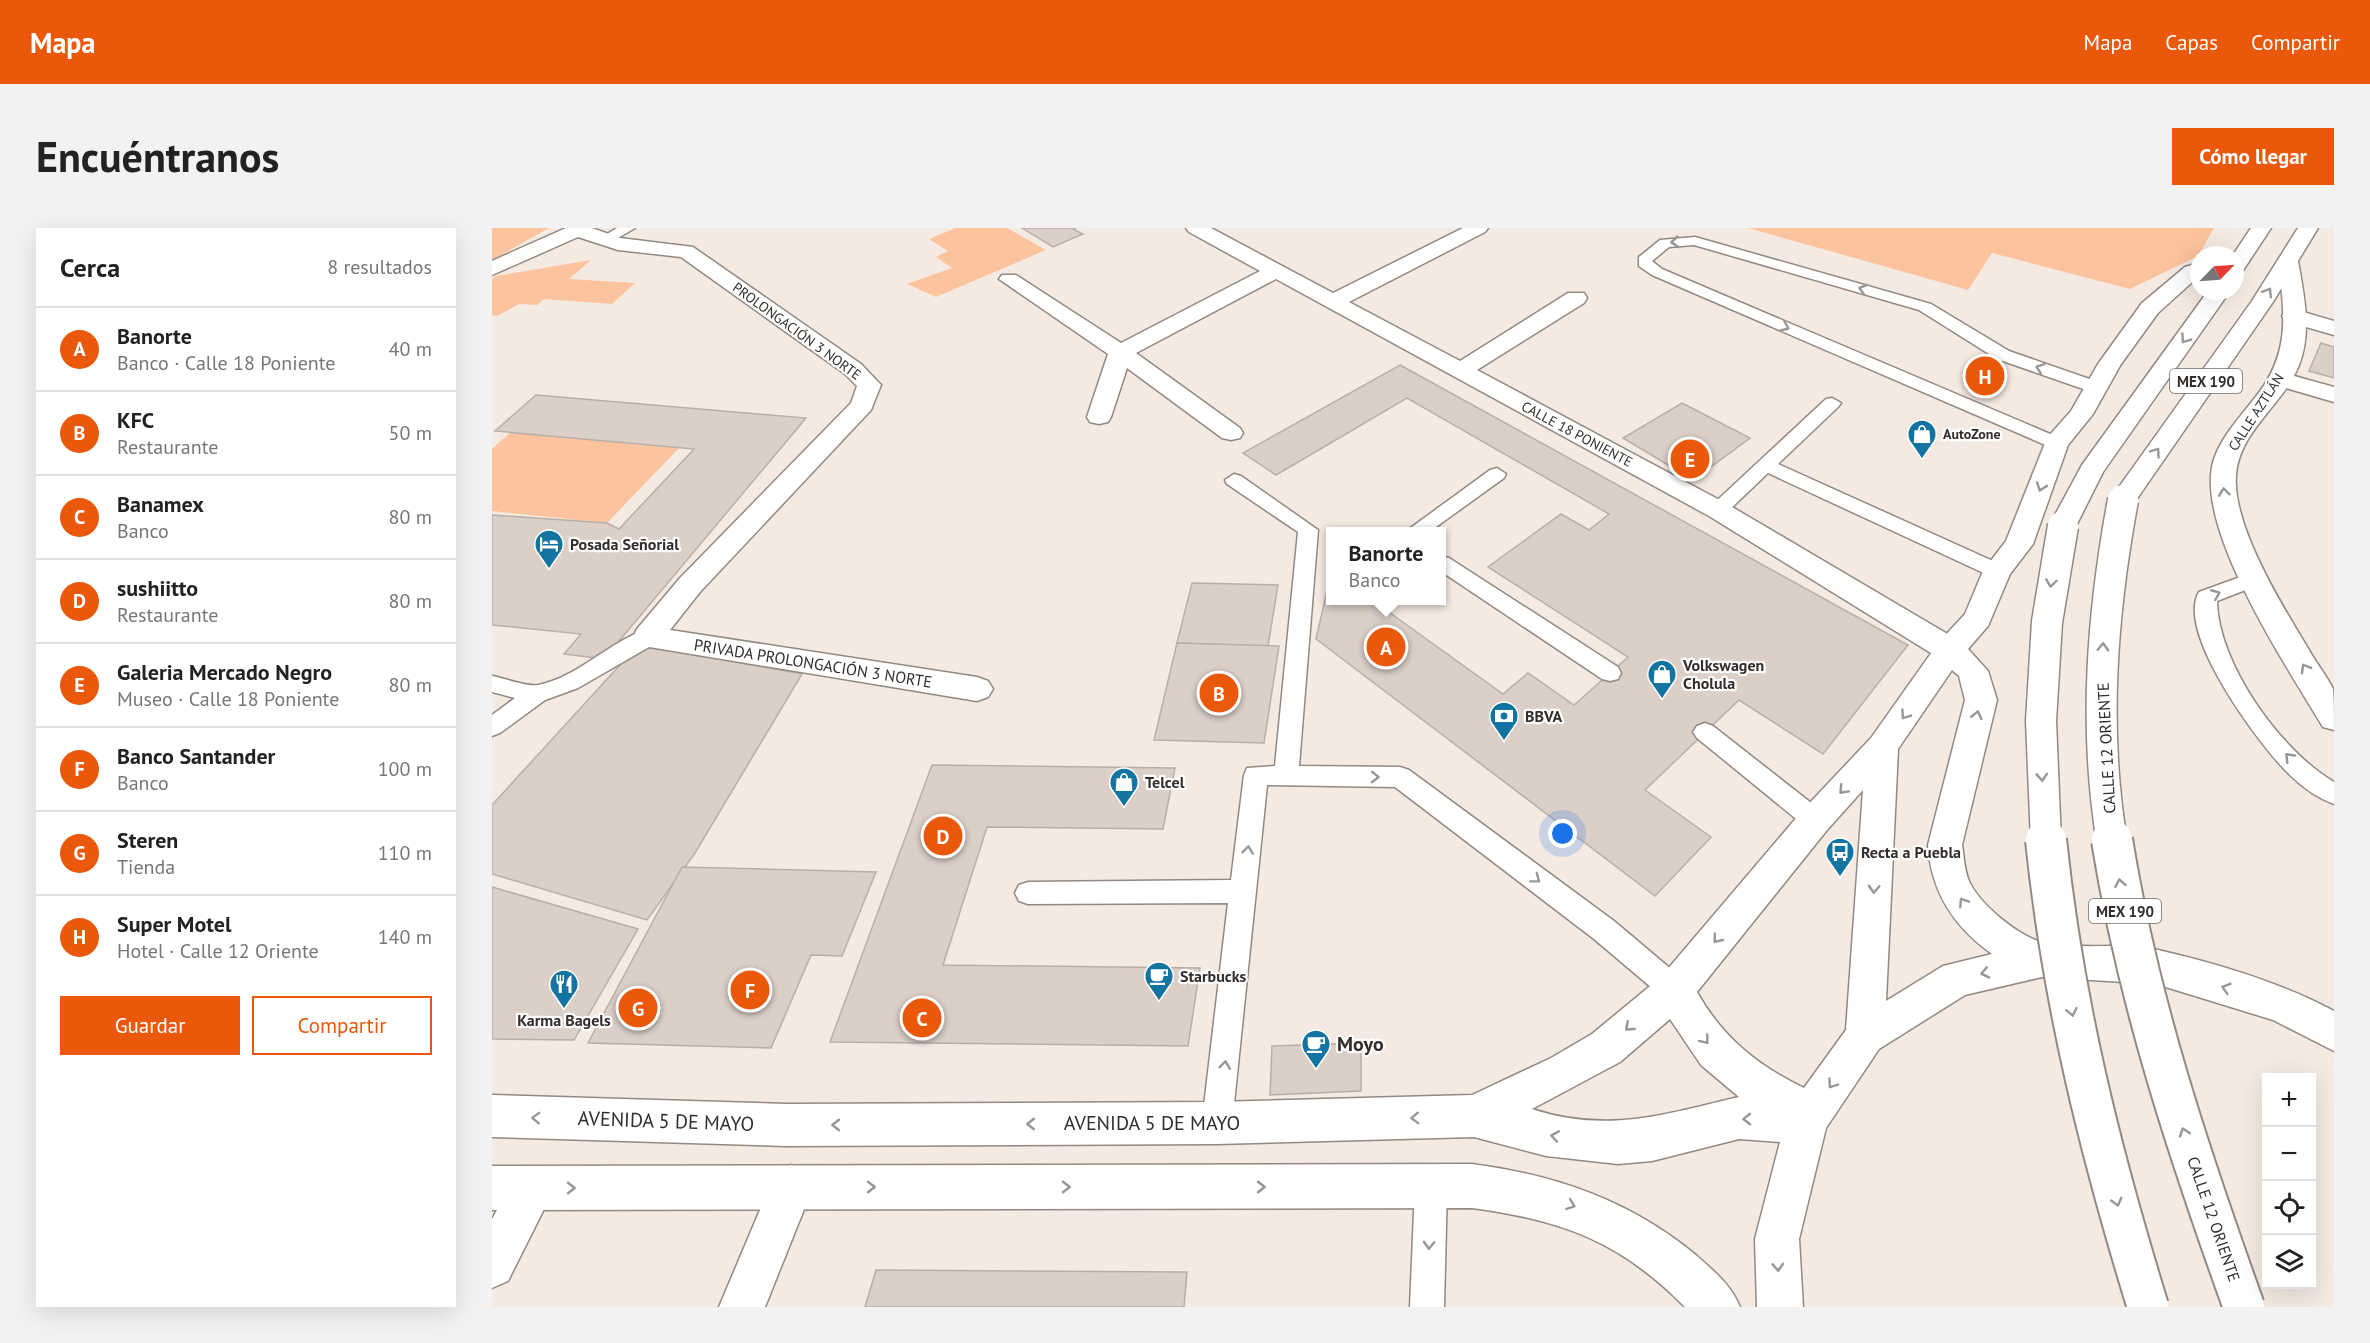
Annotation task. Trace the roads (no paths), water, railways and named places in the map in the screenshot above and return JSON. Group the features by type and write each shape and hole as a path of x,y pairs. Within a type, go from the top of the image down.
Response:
{"main road":[{"name":"CALLE 18 PONIENTE","path":"1196,228 1718,510 1950,651 1973,671 1980,700 1945,845 1945,858 1951,882 1966,909 1986,931 2014,950 2042,960"},
{"path":"1333,302 1478,228"},
{"path":"2244,252 2261,228"},
{"name":"CALLE 12 ORIENTE","path":"2244,1307 2163,1067 2129,934 2109,823 2103,747 2104,620 2112,556 2123,500 2262,302 2308,228"},
{"name":"PROLONGACIÓN 3 NORTE","path":"580,230 618,244 686,251 854,369 869,385 862,405 690,585 648,637"},
{"path":"492,269 580,230"},
{"name":"CALLE AZTLÁN","path":"2288,261 2293,316 2293,348 2280,379 2228,454 2223,476 2231,526 2254,579 2334,718"},
{"path":"1099,417 1120,352 1276,271"},
{"path":"1474,1116 1565,1072 1606,1047 1675,990 1815,820 1882,747 1950,651 1978,619 1997,571 2019,544 2056,443 2081,414 2095,387 2150,308 2190,272"},
{"path":"1009,279 1120,352 1231,433"},
{"path":"1460,371 1576,298"},
{"name":"MEX 190","path":"2148,1307 2091,1106 2064,975 2049,866 2041,774 2040,694 2045,625 2063,526 2091,471 2213,300"},
{"path":"2293,316 2334,328"},
{"path":"2280,379 2334,395"},
{"name":"PRIVADA PROLONGACIÓN 3 NORTE","path":"648,637 977,689"},
{"path":"1865,1036 1882,747"},
{"path":"1780,1307 1777,1239 1808,1119 1865,1036 1957,979 2042,960 2156,967 2282,1004 2334,1032"},
{"path":"1675,990 1687,1014 1722,1061 1748,1082 1808,1119"},
{"name":"AVENIDA 5 DE MAYO","path":"492,1116 787,1125 1217,1123 1474,1116 1516,1125 1546,1135 1618,1143 1652,1140 1739,1118 1808,1119"},
{"path":"742,1307 791,1187"},
{"path":"492,1265 512,1188 1431,1187 1516,1190 1559,1200 1601,1216 1650,1247 1690,1278 1717,1307"}],"lane":[{"path":"604,240 628,228"},
{"path":"2056,443 1657,272 1646,266 1644,260 1665,243 1695,241 1925,307 2003,355 2095,387"},
{"path":"1718,510 1768,466 1832,403"},
{"path":"1768,466 1997,571"},
{"path":"1421,527 1497,474"},
{"path":"1234,480 1308,530 1286,776"},
{"path":"1446,565 1610,673"},
{"path":"2254,579 2206,597 2210,637 2226,672 2250,711 2285,754 2320,787 2334,794"},
{"path":"492,727 537,694 570,682 648,637"},
{"path":"492,684 537,694"},
{"path":"1705,732 1815,820"},
{"path":"1217,1123 1256,775 1400,777 1604,930 1675,990"},
{"path":"1028,893 1244,891"},
{"path":"1427,1307 1431,1187"}],"place":[{"name":"Super Motel","path":"1985,376"},
{"name":"Galeria Mercado Negro","path":"1690,459"},
{"name":"AutoZone","path":"1922,460"},
{"name":"Posada Señorial","path":"549,570"},
{"name":"Banorte","path":"1386,647"},
{"name":"KFC","path":"1219,693"},
{"name":"Volkswagen Cholula","path":"1662,700"},
{"name":"BBVA","path":"1504,742"},
{"name":"Telcel","path":"1124,808"},
{"name":"sushiitto","path":"943,836"},
{"name":"Recta a Puebla","path":"1840,878"},
{"name":"Banco Santander","path":"750,990"},
{"name":"Starbucks","path":"1159,1002"},
{"name":"Steren","path":"638,1008"},
{"name":"Karma Bagels","path":"564,1010"},
{"name":"Banamex","path":"922,1018"},
{"name":"Moyo","path":"1316,1070"}]}
